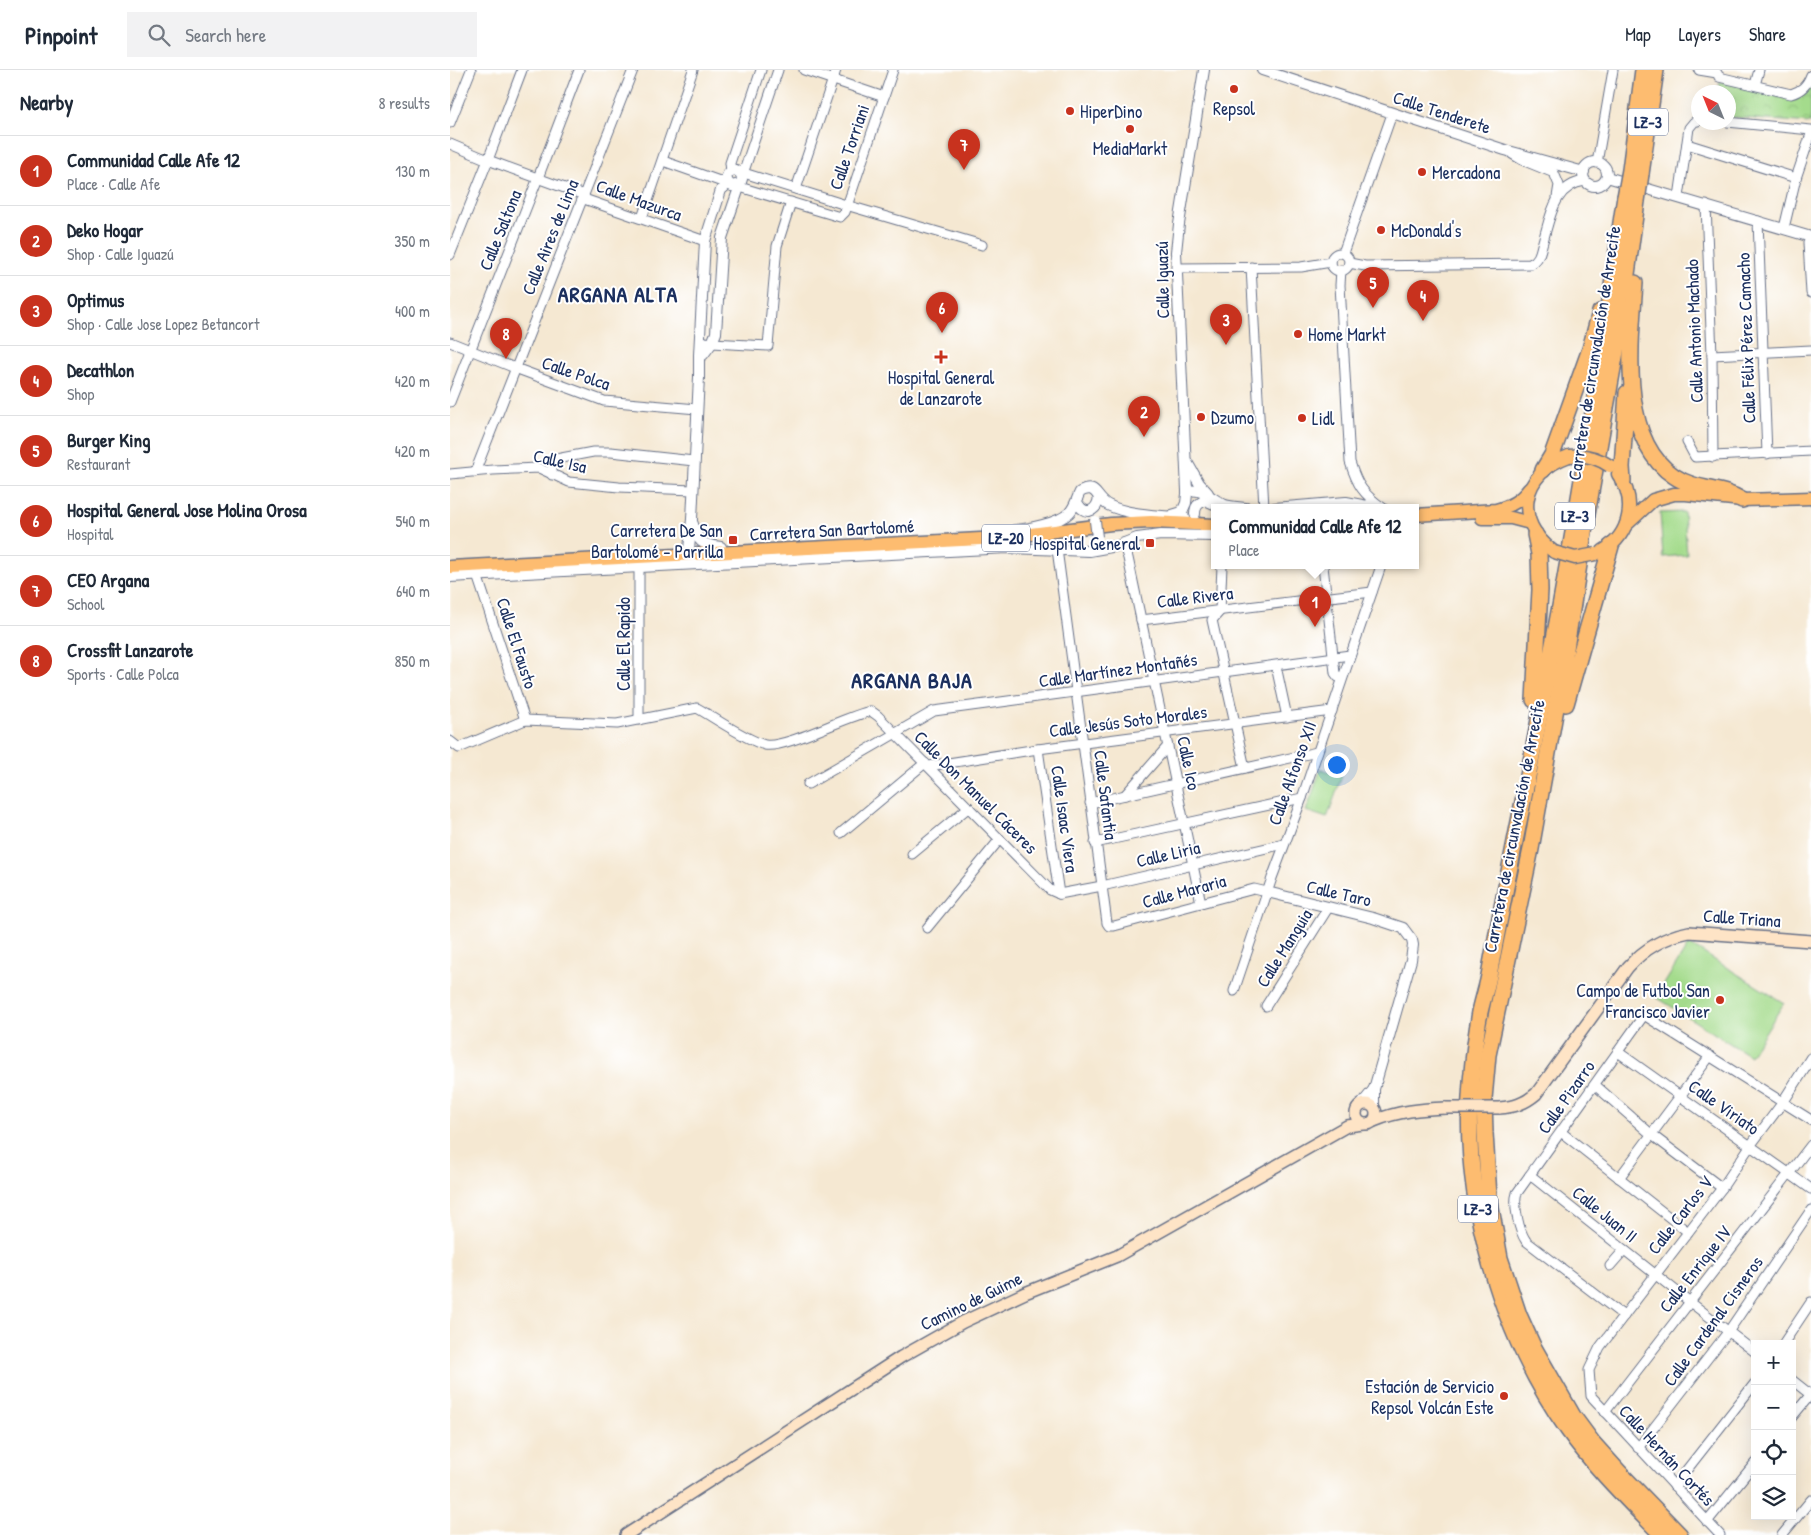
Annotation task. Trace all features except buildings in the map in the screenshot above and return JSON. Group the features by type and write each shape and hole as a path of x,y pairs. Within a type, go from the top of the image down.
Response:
{"highway":[{"name":"Carretera de circunvalación de Arrecife","path":"1635,172 1643,70"},
{"name":"Carretera de circunvalación de Arrecife","path":"1656,70 1635,172 1631,199 1632,240 1618,340 1585,526 1562,674 1531,849 1510,952 1496,976 1480,1014 1472,1074 1471,1124 1476,1193 1482,1235 1514,1333 1534,1376 1569,1431 1597,1466 1662,1535"},
{"name":"Carretera de circunvalación de Arrecife","path":"1631,199 1622,215 1604,344 1570,546 1521,815 1494,950 1496,976 1484,1107 1489,1197 1500,1258 1519,1315 1533,1346 1573,1416 1593,1443 1680,1535"},
{"name":"LZ-3","path":"1543,470 1552,455 1590,349 1601,310 1610,258 1622,215"},
{"name":"LZ-3","path":"1626,486 1622,467 1637,257 1632,240"},
{"name":"LZ-3","path":"1631,353 1636,416 1643,439 1654,458 1663,468 1685,483 1734,495 1742,500"},
{"name":"LZ-3","path":"1521,815 1535,692 1540,590 1539,554 1533,528"},
{"name":"LZ-3","path":"1531,849 1543,813 1570,686 1611,546"}],"main road":[{"path":"1419,515 1507,507 1522,499 1543,470 1555,461 1577,455 1595,458 1610,466 1634,495 1653,500"},
{"path":"1531,487 1528,511 1533,528 1544,544 1554,552 1575,558 1596,554 1611,546 1622,533 1630,508 1626,486"},
{"path":"1626,525 1653,500 1674,494 1742,500 1811,498"},
{"path":"1419,521 1511,518 1533,528"},
{"name":"Carretera San Bartolomé","path":"450,567 999,538 1111,524 1151,522 1211,527"},
{"name":"Carretera San Bartolomé","path":"450,571 999,542 1113,528 1151,526 1211,527"},
{"path":"450,567 497,560 553,562"},
{"name":"Calle Triana","path":"1671,936 1689,932 1811,941"},
{"name":"Camino de Guime","path":"626,1535 901,1357 963,1322 1117,1256 1347,1126 1368,1122 1389,1114 1416,1109 1499,1108 1514,1107 1526,1103 1536,1094 1628,967 1639,955 1671,936"},
{"path":"1374,1108 1376,1114 1368,1122 1358,1120 1359,1109 1366,1104 1389,1114"},
{"name":"Camino de Guime","path":"1347,1126 1359,1109"}],"street":[{"path":"450,123 470,70"},
{"path":"450,255 522,70"},
{"name":"Calle Saltona","path":"450,402 579,70"},
{"name":"Calle Aires de Lima","path":"475,472 633,70"},
{"path":"642,218 693,70"},
{"path":"699,377 703,355 712,343 716,333 722,238 742,179 730,164 762,70"},
{"path":"728,184 727,174 745,168 778,70"},
{"path":"804,70 884,97"},
{"path":"796,189 836,70"},
{"name":"Calle Torriani","path":"846,205 893,70"},
{"name":"Calle Iguazú","path":"1187,492 1176,252 1204,70"},
{"name":"Calle Tenderete","path":"1262,70 1585,176"},
{"path":"1597,163 1613,70"},
{"path":"1699,70 1717,72 1719,77 1791,94 1806,86 1811,75"},
{"path":"1755,85 1759,70"},
{"path":"1343,253 1392,114"},
{"path":"1736,123 1811,132 1796,178 1784,228"},
{"path":"1680,197 1689,128 1691,126"},
{"name":"Calle Mazurca","path":"450,144 581,194 588,200 706,241"},
{"path":"1687,144 1796,178"},
{"path":"1349,263 1365,266 1530,264 1538,256 1557,198 1559,185 1554,173 1522,160 1505,150"},
{"path":"663,161 728,184 735,186 739,184"},
{"path":"1591,163 1597,163 1603,165 1607,170 1607,177 1604,183 1597,186 1591,185 1585,176 1586,167 1591,163"},
{"path":"736,172 982,245"},
{"path":"1557,198 1569,185 1585,176"},
{"path":"1607,177 1811,237 1808,243 1811,293"},
{"path":"689,549 706,241 721,190 728,184"},
{"path":"739,184 743,188 840,217 845,212 846,205"},
{"path":"700,338 705,342 712,343 768,346 778,246 791,202"},
{"name":"Calle Antonio Machado","path":"1706,205 1712,355 1713,457"},
{"name":"Calle Félix Pérez Camacho","path":"1758,221 1767,454"},
{"path":"1176,268 1301,267 1331,262 1336,254 1343,253 1348,257 1349,263 1347,267 1341,270 1334,268 1331,262"},
{"path":"1251,267 1264,504"},
{"path":"1341,270 1340,285 1350,462 1360,486 1378,504"},
{"name":"Calle Polca","path":"450,342 604,401 697,409"},
{"path":"1712,355 1811,350"},
{"path":"1687,442 1695,457 1811,451"},
{"path":"552,474 552,466 556,459 593,452 611,452 694,461"},
{"path":"1185,459 1207,497 1217,504"},
{"name":"Calle Isa","path":"450,474 539,468 569,482 693,490"},
{"path":"1099,498 1098,505 1092,510 1086,511 1080,508 1077,502 1080,492 1086,489 1097,493 1099,498 1114,507 1168,516 1211,519"},
{"path":"1187,492 1207,497 1223,504"},
{"path":"1168,516 1182,512 1186,503 1187,492"},
{"path":"1187,492 1198,517"},
{"path":"1198,517 1195,508 1207,497"},
{"name":"Carretera San Bartolomé","path":"450,561 998,532 1036,526 1065,517 1077,502"},
{"path":"1322,504 1346,502 1357,504"},
{"path":"1092,510 1100,549"},
{"path":"692,519 695,533 702,544 721,547"},
{"name":"Carretera San Bartolomé","path":"450,577 1007,548 1089,551 1150,536 1211,536"},
{"name":"Calle Ico","path":"1123,543 1128,558 1201,903"},
{"name":"Calle Safantia","path":"1057,549 1077,692 1095,843 1109,926"},
{"name":"Calle El Rapido","path":"639,567 639,720"},
{"path":"1222,569 1220,611 1212,620 1245,768"},
{"path":"1323,569 1335,673 1338,677 1342,678"},
{"name":"Calle Alfonso XII","path":"1234,992 1267,892 1302,798 1316,752 1381,569"},
{"name":"Calle El Fausto","path":"477,576 525,720"},
{"name":"Calle Rivera","path":"1141,620 1372,592"},
{"name":"Calle Martínez Montañés","path":"808,784 934,711 1350,655"},
{"path":"1276,666 1287,716"},
{"name":"Calle Don Manuel Cáceres","path":"639,720 697,708 754,741 767,745 790,741 871,711 1050,890 1059,894"},
{"name":"Calle Jesús Soto Morales","path":"927,765 1332,711"},
{"path":"450,741 459,748 525,720 617,724 639,720"},
{"path":"1125,795 1168,746"},
{"name":"Calle Isaac Viera","path":"1038,749 1059,894"},
{"path":"1090,803 1316,752"},
{"path":"841,833 927,765"},
{"path":"1095,843 1302,798"},
{"path":"912,854 969,807"},
{"path":"927,928 1000,839"},
{"name":"Calle Liria","path":"1059,894 1102,886 1284,844"},
{"name":"Calle Mararia","path":"1109,926 1254,889 1267,892"},
{"name":"Calle Taro","path":"1267,892 1373,918 1403,928 1412,940 1414,945 1411,960 1374,1089"},
{"name":"Calle Manguia","path":"1266,1006 1328,908"},
{"name":"Calle Pizarro","path":"1624,1316 1526,1241 1521,1233 1515,1198 1644,1015 1710,1056"},
{"name":"Calle Viriato","path":"1618,1052 1811,1189"},
{"path":"1619,1178 1710,1056 1811,1120"},
{"name":"Calle Carlos V","path":"1591,1396 1589,1370 1600,1347 1722,1188 1783,1102 1811,1058"},
{"path":"1594,1084 1652,1135 1722,1188"},
{"path":"1374,1089 1374,1108"},
{"path":"1359,1109 1374,1089"},
{"path":"1561,1132 1688,1232"},
{"name":"Calle Enrique IV","path":"1605,1412 1811,1145"},
{"name":"Calle Juan II","path":"1530,1175 1751,1349"},
{"name":"Calle Cardenal Cisneros","path":"1638,1448 1728,1332 1811,1210"},
{"path":"1610,1266 1624,1250"},
{"path":"1786,1340 1811,1302"},
{"path":"1796,1383 1811,1395 1796,1412"},
{"path":"1674,1486 1753,1385"},
{"name":"Calle Hernán Cortés","path":"1591,1396 1720,1535"},
{"path":"1707,1522 1751,1468"},
{"path":"1782,1535 1811,1500"}],"green space":[{"path":"1720,81 1736,85 1719,85"},
{"path":"1736,85 1775,95 1798,98 1811,88 1811,123 1736,118"},
{"path":"1684,512 1687,555 1663,557 1660,513"},
{"path":"1321,769 1342,776 1327,818 1306,811"},
{"name":"Campo de Futbol San Francisco Javier","path":"1689,944 1784,1003 1750,1056 1656,997"}],"place":[{"name":"Repsol","path":"1234,89"},
{"name":"HiperDino","path":"1070,111"},
{"name":"MediaMarkt","path":"1130,129"},
{"name":"CEO Argana","path":"964,170"},
{"name":"Mercadona","path":"1422,172"},
{"name":"McDonald's","path":"1381,230"},
{"name":"Burger King","path":"1373,308"},
{"name":"Decathlon","path":"1423,321"},
{"name":"Hospital General Jose Molina Orosa","path":"942,333"},
{"name":"Home Markt","path":"1298,334"},
{"name":"Optimus","path":"1226,345"},
{"name":"Hospital General de Lanzarote","path":"941,357"},
{"name":"Crossfit Lanzarote","path":"506,359"},
{"name":"Dzumo","path":"1201,417"},
{"name":"Lidl","path":"1302,418"},
{"name":"Deko Hogar","path":"1144,437"},
{"name":"Carretera De San Bartolomé - Parrilla","path":"733,540"},
{"name":"Hospital General","path":"1150,543"},
{"name":"Communidad Calle Afe 12","path":"1315,627"},
{"name":"Campo de Futbol San Francisco Javier","path":"1720,1000"},
{"name":"Estación de Servicio Repsol Volcán Este","path":"1504,1396"}],"district":[{"name":"ARGANA ALTA","path":"618,294"},
{"name":"ARGANA BAJA","path":"912,680"}]}
